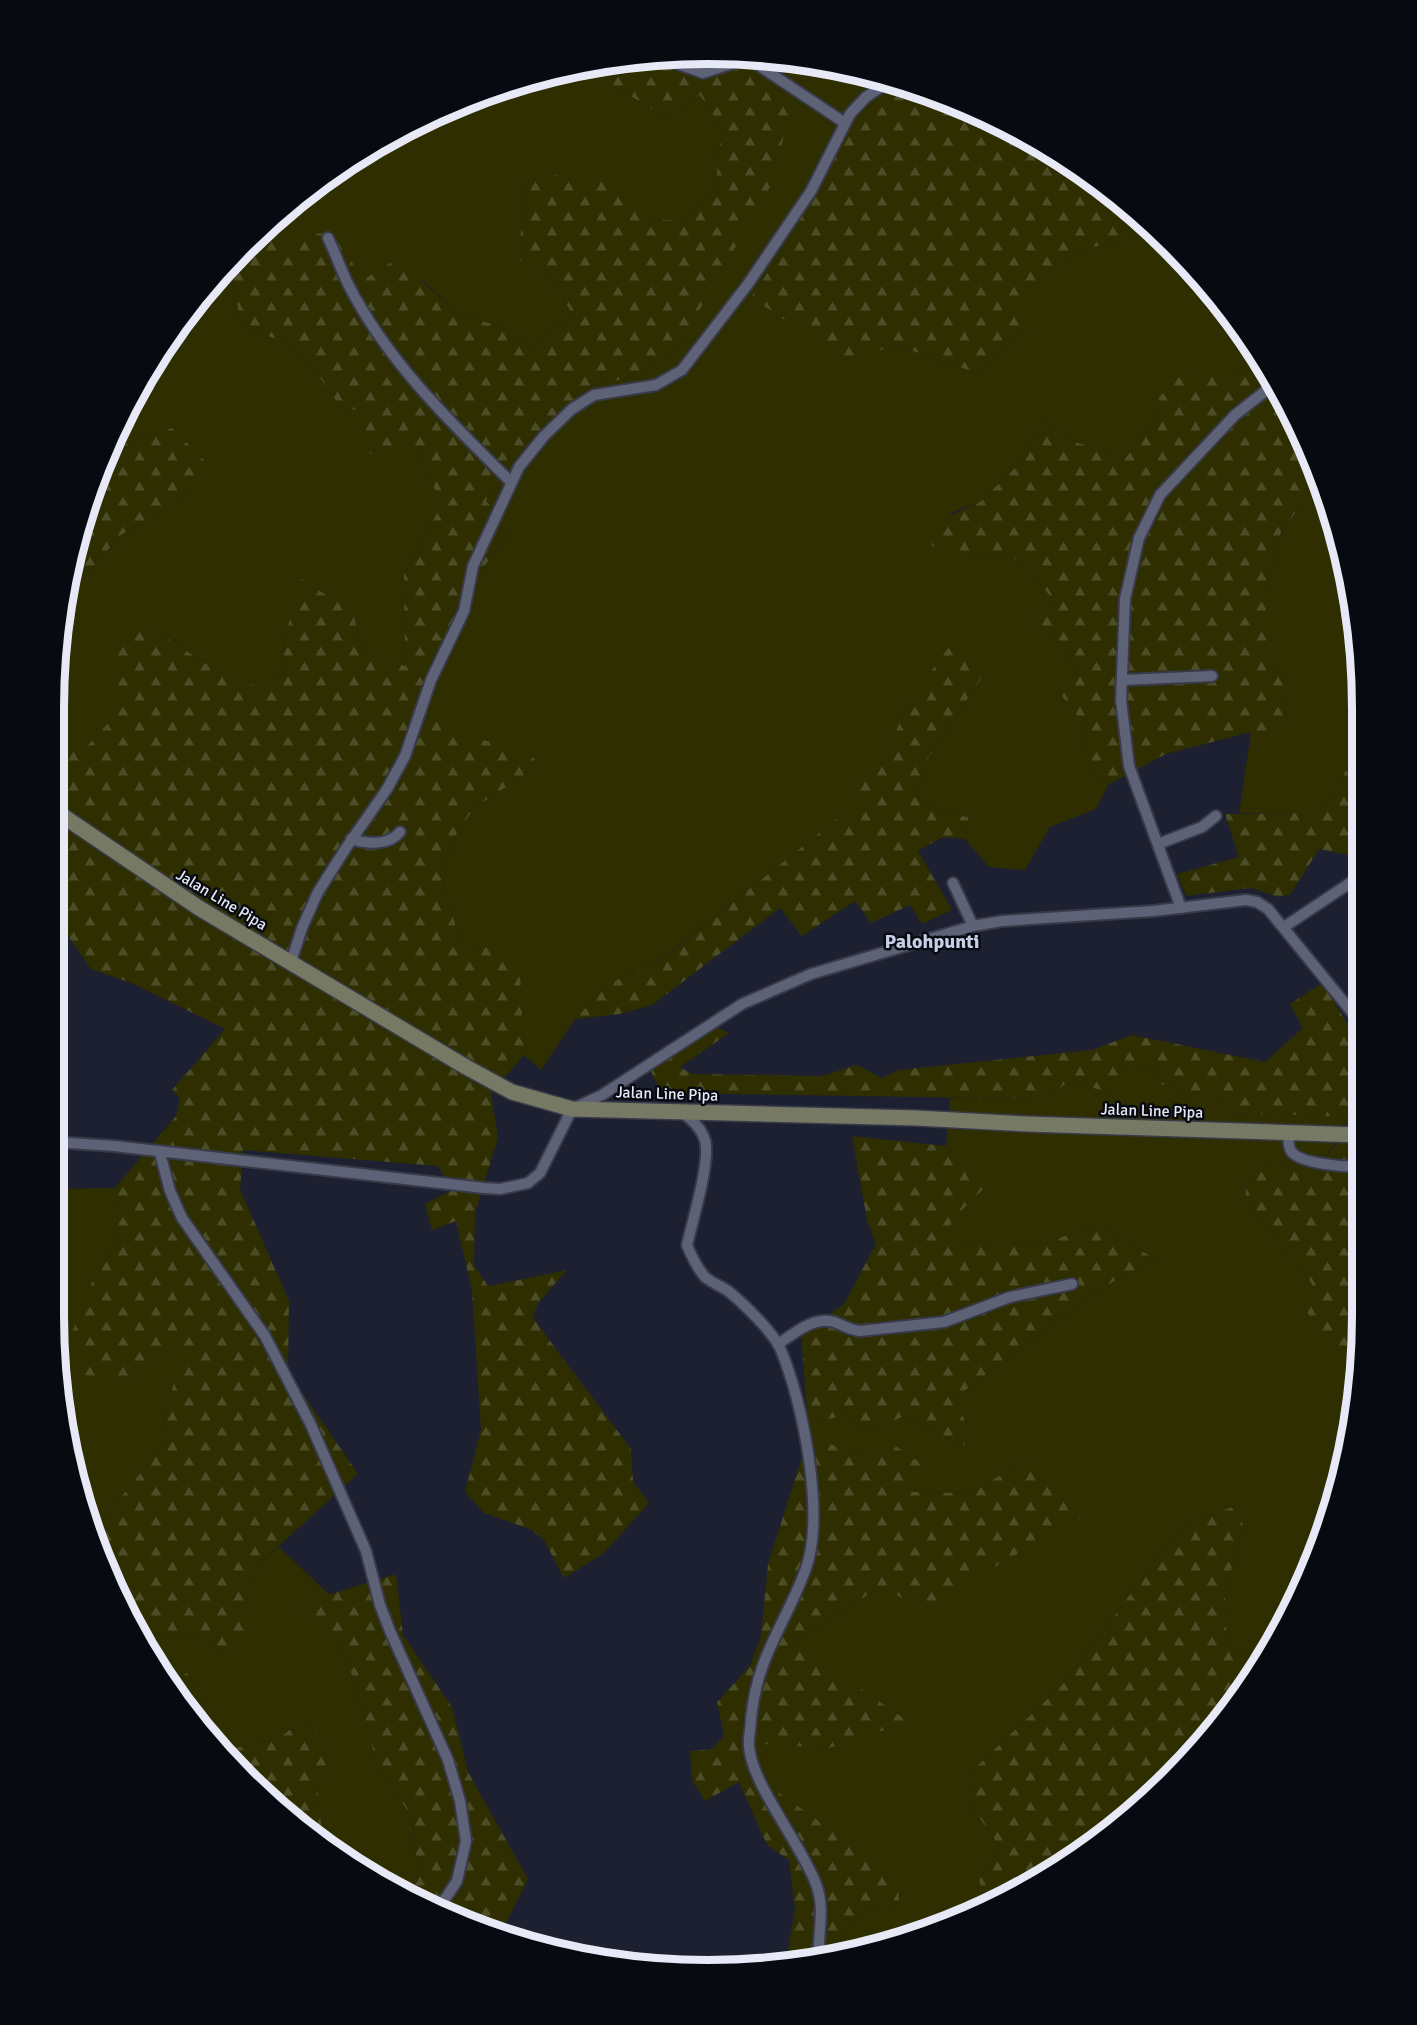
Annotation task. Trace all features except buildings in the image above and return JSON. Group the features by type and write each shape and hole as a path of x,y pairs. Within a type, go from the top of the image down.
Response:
{"main road":[{"name":"Jalan Line Pipa","path":"64,817 199,908 499,1086 525,1097 572,1109 917,1118 1352,1134"}],"street":[{"path":"681,65 703,73 728,65"},
{"path":"761,67 845,123"},
{"path":"291,962 302,928 318,892 351,839 387,789 413,738 431,680 464,611 473,566 511,482 544,436 572,409 594,395 656,384 682,370 812,191 845,123 857,106 881,88"},
{"path":"328,238 354,294 410,376 467,441 511,482"},
{"path":"1181,908 1129,766 1121,700 1125,599 1132,560 1149,515 1172,479 1235,415 1268,389"},
{"path":"1123,680 1212,676"},
{"path":"1158,844 1202,827 1216,816"},
{"path":"351,839 385,842 393,840 400,832"},
{"path":"1284,927 1352,882"},
{"path":"953,884 973,926"},
{"path":"64,1143 114,1146 160,1153 500,1189 528,1183 540,1173 572,1109 602,1095 719,1018 758,996 811,974 973,926 1002,921 1181,908 1246,900 1263,905 1284,927 1352,1012"},
{"path":"681,1112 696,1124 705,1146 705,1165 687,1245 704,1275 734,1296 778,1344 789,1375 808,1453 812,1534 806,1571 757,1677 748,1744 759,1780 794,1838 817,1887 822,1912 820,1950"},
{"path":"1288,1132 1289,1149 1295,1155 1324,1164 1352,1166"},
{"path":"160,1153 170,1191 182,1218 266,1336 305,1412 366,1551 380,1605 390,1631 448,1760 460,1801 466,1841 457,1881 443,1902"},
{"path":"778,1344 814,1322 832,1321 851,1330 860,1331 944,1322 1010,1297 1072,1284"}],"green space":[{"path":"708,64 780,69 792,106 771,185 677,349 630,378 591,385 566,411 526,442 486,501 511,530 483,568 462,628 423,717 535,759 529,772 474,808 449,845 444,889 462,946 494,947 520,973 524,1055 491,1093 498,1138 475,1213 474,1265 488,1286 567,1270 538,1303 533,1318 631,1449 633,1481 649,1503 604,1553 564,1578 544,1540 530,1529 484,1513 465,1492 481,1430 472,1291 456,1221 432,1230 425,1204 452,1190 438,1166 243,1150 240,1189 289,1301 288,1372 358,1474 260,1563 247,1588 254,1638 224,1654 193,1632 149,1635 131,1601 99,1524 169,1438 163,1414 184,1356 174,1342 124,1382 85,1375 72,1333 91,1284 119,1234 115,1188 176,1116 180,1098 172,1090 225,1029 134,984 91,969 64,930 64,749 80,754 112,719 118,634 153,629 217,671 260,688 282,673 287,630 301,579 353,612 363,653 405,666 404,574 442,504 413,444 387,463 366,451 361,408 344,412 311,365 282,341 242,327 231,276 253,253 265,242 336,231 362,281 396,259 459,314 502,327 531,348 572,314 553,279 520,260 521,225 527,183 559,174 620,184 643,218 684,221 715,189 722,129 700,95 666,118 597,75 624,70"},
{"path":"780,69 869,85 777,259 751,297 977,373 1025,331 1025,287 1081,250 1145,235 1193,284 1219,316 1250,360 1248,367 1228,378 1159,397 1156,418 1125,459 1067,439 1046,419 1017,466 980,502 951,513 964,558 1005,552 1028,569 1054,601 1031,621 1055,640 1079,669 1063,696 1084,724 1090,769 1108,785 1096,809 1050,827 1025,870 989,867 965,839 969,817 940,813 916,795 928,758 986,671 909,701 881,767 864,777 854,806 661,959 608,984 575,1019 541,1070 524,1055 521,1017 494,947 462,946 444,889 449,845 474,808 529,772 423,717 462,628 483,568 511,531 486,501 526,442 566,411 591,385 630,378 677,349 710,290 792,107"},
{"path":"597,75 666,118 700,95 722,129 715,189 684,221 643,218 527,183 521,225 520,259 553,279 572,314 531,348 502,327 459,314 423,281 362,282 260,247 316,198 351,173 424,131 462,114 542,86"},
{"path":"869,85 955,114 1030,151 1101,198 1145,235 1081,250 1026,287 1025,331 977,373 892,344 851,366 751,297 777,259"},
{"path":"231,276 242,327 282,341 311,365 344,412 361,408 413,444 442,504 404,574 405,667 363,653 353,612 287,630 282,673 260,689 217,671 153,629 112,719 80,755 64,749 66,666 77,586 121,535 192,492 172,428 121,445 151,386 173,351"},
{"path":"1250,360 1286,424 1315,494 1310,494 1281,532 1266,592 1266,652 1289,687 1283,734 1251,732 1166,754 1108,785 1090,769 1084,724 1062,696 1079,669 1055,640 1030,621 1054,601 1028,569 1005,552 964,558 932,546 930,525 980,502 1017,466 1046,419 1067,439 1125,459 1156,418 1159,397 1187,369 1228,378 1248,367"},
{"path":"172,428 209,465 192,492 121,535 77,586 86,542 99,501 121,445"},
{"path":"1310,494 1315,494 1331,542 1347,624 1351,666 1352,762 1332,798 1309,813 1239,813 1251,732 1283,733 1289,687 1266,652 1266,592 1281,533"},
{"path":"952,643 986,671 928,758 916,795 940,813 969,817 965,839 943,837 918,851 952,910 922,924 910,905 871,923 855,901 802,936 780,908 652,1005 619,1014 575,1019 608,984 662,959 853,806 864,777 881,766 909,701"},
{"path":"1352,762 1352,908 1348,900 1348,855 1319,849 1291,894 1279,897 1251,888 1186,896 1177,874 1239,857 1225,814 1309,813 1332,798"},
{"path":"1322,983 1352,1031 1352,1316 1351,1362 1346,1365 1307,1312 1312,1284 1245,1199 1247,1183 1263,1164 1295,1167 1318,1162 1327,1156 1342,1134 1348,1117 1227,1112 1219,1099 1160,1084 1153,1065 1118,1068 1118,1094 1068,1082 1045,1099 662,1093 649,1068 717,1028 729,1033 680,1067 692,1074 822,1076 857,1065 882,1078 898,1070 1092,1050 1132,1035 1265,1062 1303,1028 1290,1004"},
{"path":"1153,1065 1160,1084 1219,1099 1227,1112 1348,1117 1326,1156 1308,1166 1263,1164 1247,1183 1245,1199 1312,1284 1346,1365 1351,1362 1340,1442 1331,1483 1318,1524 1286,1601 1253,1660 1227,1644 1225,1594 1243,1524 1235,1506 1181,1526 1065,1682 969,1774 968,1801 1000,1847 979,1880 984,1898 916,1926 875,1939 832,1948 830,1946 861,1913 899,1903 760,1779 762,1743 829,1748 792,1643 880,1587 1029,1459 970,1493 910,1492 868,1456 830,1444 802,1457 808,1424 846,1415 867,1431 902,1417 964,1445 969,1430 955,1398 1098,1290 1155,1259 1098,1225 1044,1243 952,1241 950,1221 985,1186 946,1146 950,1098 1045,1099 1068,1082 1118,1094 1117,1068"},
{"path":"852,1136 946,1146 986,1186 951,1221 952,1241 1044,1243 1098,1225 1155,1259 1098,1290 955,1398 969,1430 964,1445 902,1417 867,1431 846,1415 808,1424 801,1335 844,1304 876,1244 867,1220"},
{"path":"115,1188 119,1234 91,1284 124,1382 174,1341 185,1356 163,1414 169,1438 99,1524 86,1483 70,1401 64,1316 64,1189"},
{"path":"830,1444 868,1456 894,1445 924,1465 910,1492 970,1493 1029,1459 1072,1495 1082,1517 922,1608 880,1587 793,1642 909,1722 829,1748 762,1744 760,1779 898,1878 899,1903 861,1913 830,1946 832,1948 787,1956 795,1909 789,1860 767,1845 739,1782 705,1801 692,1781 690,1751 712,1749 724,1736 717,1702 750,1666 761,1636 768,1564 802,1457"},
{"path":"1235,1506 1243,1524 1225,1594 1227,1644 1253,1660 1219,1709 1193,1741 1133,1801 1066,1852 984,1898 979,1880 1000,1847 968,1801 969,1774 1065,1682 1181,1526"},
{"path":"279,1547 330,1595 293,1606 335,1633 352,1675 379,1770 413,1818 418,1881 409,1886 351,1852 322,1831 317,1785 334,1752 301,1720 280,1738 231,1749 213,1727 206,1704 188,1674 169,1668 149,1635 193,1632 224,1654 247,1588 260,1563"},
{"path":"396,1574 403,1635 452,1707 468,1772 528,1879 504,1927 462,1911 409,1886 418,1881 413,1818 379,1770 352,1675 335,1633 292,1606"},
{"path":"169,1668 188,1674 206,1704 213,1727"},
{"path":"301,1720 335,1752 317,1785 322,1831 284,1801 231,1749 280,1738"}],"district":[{"name":"Palohpunti","path":"932,941"}]}
